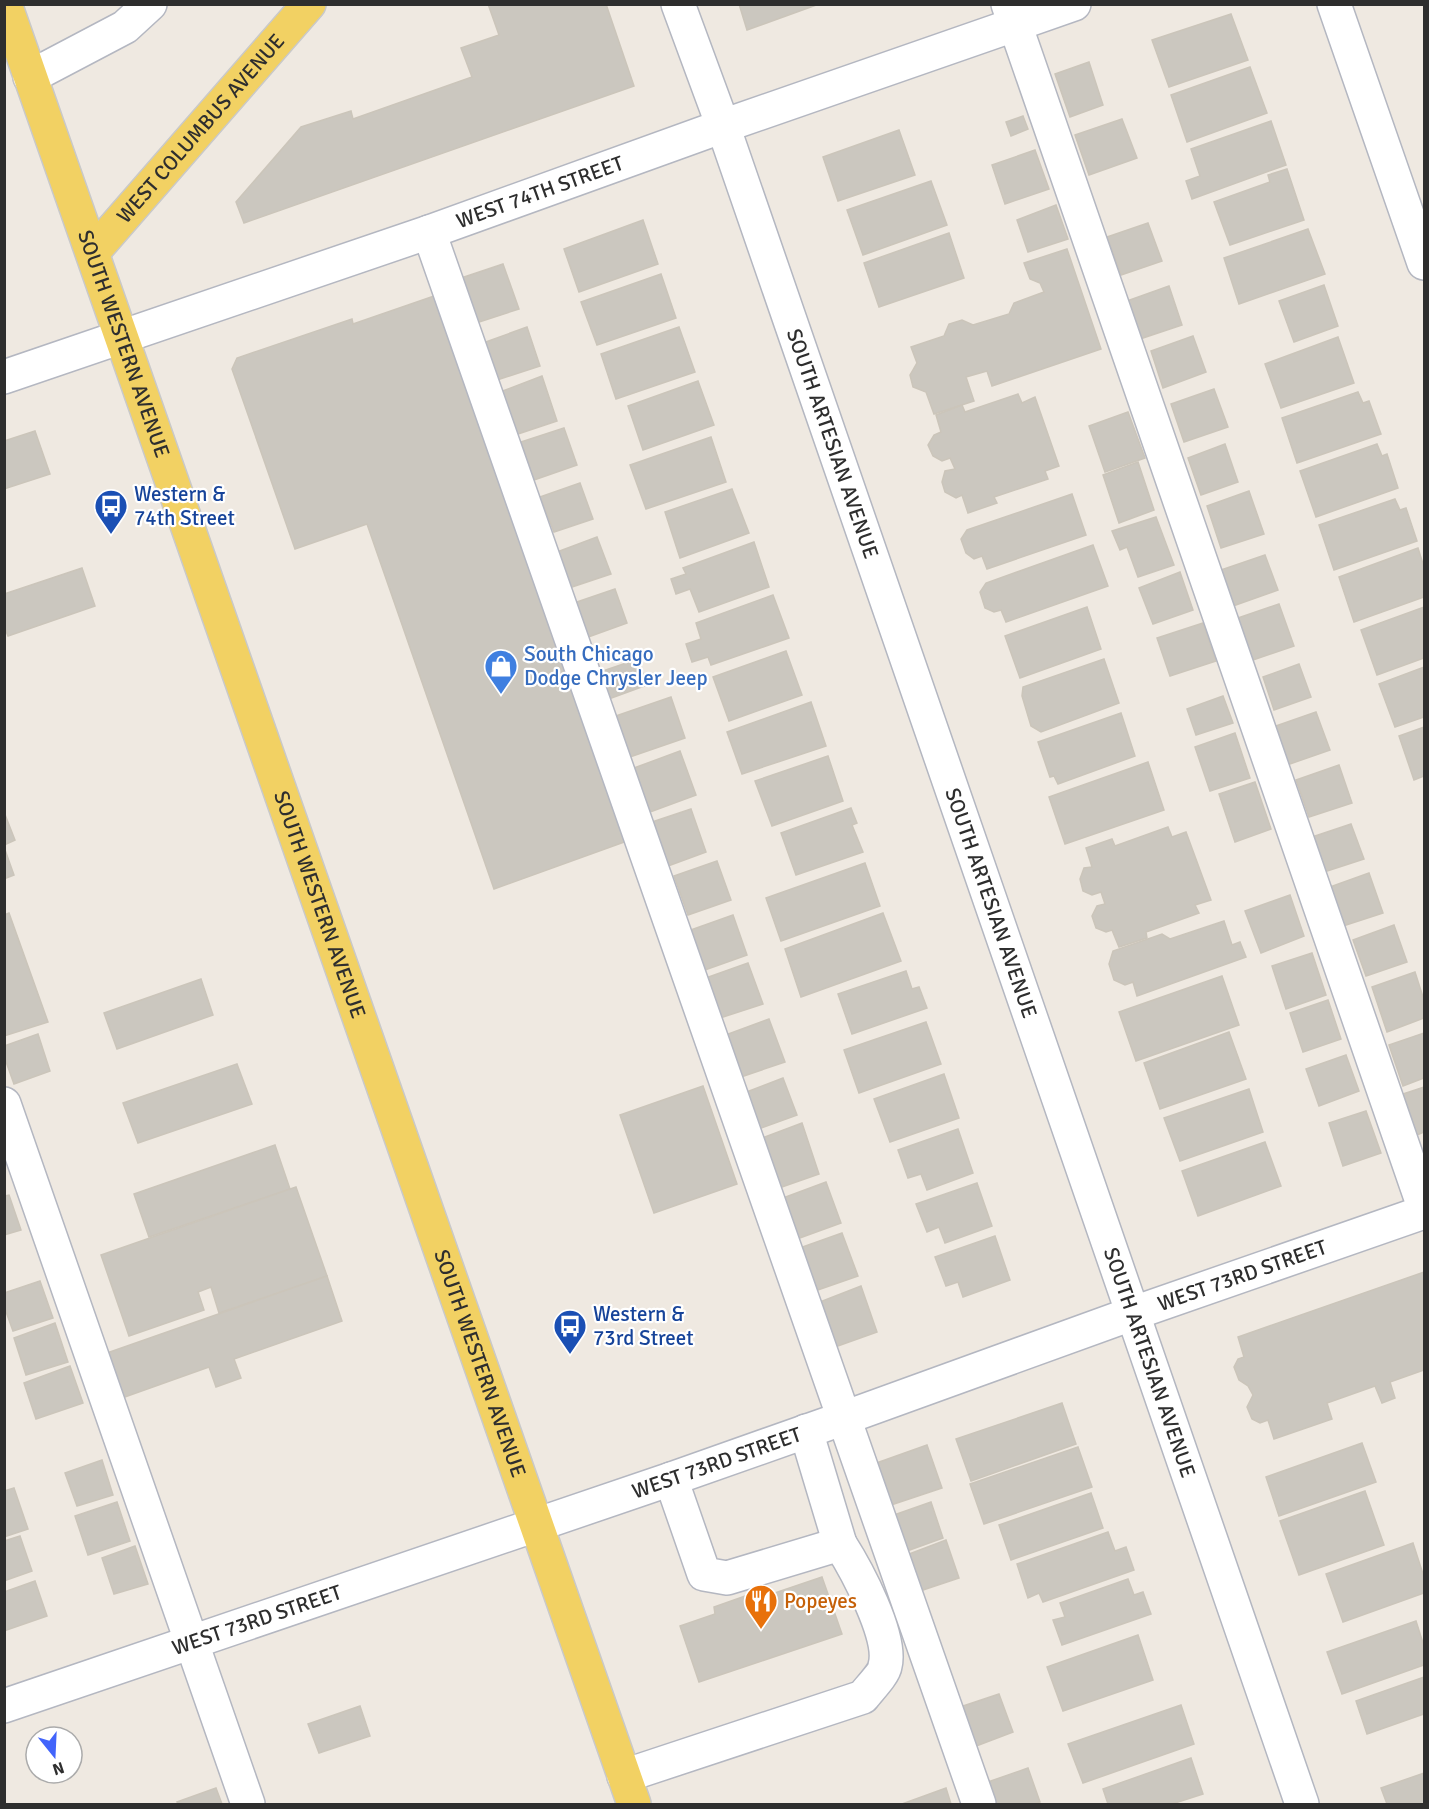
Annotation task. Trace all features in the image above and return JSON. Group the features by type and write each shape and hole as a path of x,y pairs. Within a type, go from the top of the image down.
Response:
{"main road":[{"name":"SOUTH WESTERN AVENUE","path":"5,4 629,1790"},
{"name":"WEST COLUMBUS AVENUE","path":"93,252 309,4"}],"street":[{"path":"30,77 125,27 150,4"},
{"name":"SOUTH ARTESIAN AVENUE","path":"678,4 723,126 1302,1804"},
{"name":"WEST 74TH STREET","path":"4,377 429,232 723,126 1012,15 1074,4"},
{"path":"1334,4 1425,263"},
{"path":"1012,15 1425,1209"},
{"path":"429,232 979,1804"},
{"path":"4,1104 248,1804"},
{"name":"WEST 73RD STREET","path":"4,1706 671,1479 1425,1209"},
{"path":"629,1790 863,1697 885,1667 884,1640 862,1579 840,1544 806,1431"},
{"path":"671,1479 704,1574 727,1578 840,1544"}],"building":[{"path":"488,4 606,4 634,86 244,223 236,202 301,127 351,111 353,119 472,77 461,48 499,35"},
{"path":"739,4 819,4 747,30"},
{"path":"1231,14 1248,60 1169,87 1152,40"},
{"path":"1089,62 1103,105 1070,117 1055,74"},
{"path":"1250,67 1267,113 1187,142 1171,95"},
{"path":"1023,116 1028,129 1011,136 1006,122"},
{"path":"1122,119 1137,158 1089,175 1075,135"},
{"path":"1271,121 1286,165 1192,199 1186,181 1200,176 1191,149"},
{"path":"899,130 915,175 838,201 823,157"},
{"path":"1035,150 1049,189 1005,204 992,165"},
{"path":"1287,169 1304,220 1230,245 1214,202 1270,182 1268,175"},
{"path":"931,181 947,225 863,255 847,210"},
{"path":"1056,205 1068,239 1028,252 1017,220"},
{"path":"643,220 658,264 579,292 564,249"},
{"path":"1148,223 1162,261 1121,275 1107,237"},
{"path":"1308,229 1325,274 1239,304 1224,258"},
{"path":"949,233 964,278 879,307 864,263"},
{"path":"1067,249 1101,349 992,386 987,371 966,377 974,401 934,414 926,392 913,387 910,375 917,363 911,347 944,336 949,324 962,320 973,325 1009,314 1014,303 1044,292 1040,283 1030,279 1024,263"},
{"path":"503,264 519,309 476,323 461,278"},
{"path":"661,274 676,318 597,345 581,302"},
{"path":"1324,285 1338,326 1294,342 1279,301"},
{"path":"1169,286 1182,325 1140,339 1127,301"},
{"name":"South Chicago Dodge Chrysler Jeep","path":"437,295 627,841 494,889 367,524 295,549 232,369 237,358 352,319 353,324"},
{"path":"527,327 540,366 497,380 483,343"},
{"path":"679,327 695,372 616,399 601,354"},
{"path":"1193,336 1206,372 1163,388 1151,351"},
{"path":"1338,337 1354,383 1281,408 1265,364"},
{"path":"542,376 557,421 515,435 500,392"},
{"path":"698,381 714,425 643,450 628,406"},
{"path":"1214,389 1228,427 1184,442 1171,404"},
{"path":"1358,392 1363,403 1369,401 1381,434 1297,463 1282,418"},
{"path":"1018,394 1022,403 1035,397 1059,466 1045,471 1048,479 994,497 997,503 968,513 962,495 956,498 945,492 942,482 945,471 955,469 950,458 942,461 933,456 928,445 934,435 941,432 936,415 962,405 965,412"},
{"path":"1128,412 1145,458 1105,472 1089,426"},
{"path":"564,428 577,465 534,480 521,442"},
{"path":"35,431 50,474 4,489 4,441"},
{"path":"711,437 726,482 646,509 630,465"},
{"path":"1225,444 1238,482 1201,495 1188,458"},
{"path":"1377,444 1382,456 1387,454 1398,488 1316,517 1300,471"},
{"path":"1138,462 1154,510 1119,523 1103,475"},
{"path":"580,483 593,519 554,532 540,497"},
{"path":"732,489 749,533 680,558 665,512"},
{"path":"1249,491 1264,534 1221,548 1207,506"},
{"path":"1072,494 1086,535 987,569 982,556 974,559 966,553 961,539 967,530"},
{"path":"1395,499 1400,510 1406,508 1417,541 1334,570 1319,525"},
{"path":"1156,517 1174,565 1138,577 1127,547 1120,550 1112,531"},
{"path":"597,537 611,574 569,588 557,552"},
{"path":"754,542 769,587 699,612 690,589 676,594 671,579 686,574 683,568"},
{"path":"1093,545 1108,586 1006,622 1001,610 994,612 985,608 980,592 986,583"},
{"path":"1418,548 1424,567 1424,597 1354,622 1339,577"},
{"path":"1265,555 1278,590 1233,606 1221,570"},
{"path":"82,568 95,606 8,636 4,626 4,594"},
{"path":"1180,572 1193,610 1153,624 1139,588"},
{"path":"615,589 627,623 580,640 568,605"},
{"path":"773,595 789,638 711,665 708,657 692,662 686,644 701,639 696,623"},
{"path":"1279,604 1294,646 1250,661 1235,619"},
{"path":"1087,607 1101,649 1020,678 1005,636"},
{"path":"1424,607 1424,658 1377,675 1361,630"},
{"path":"1203,623 1216,661 1170,676 1157,638"},
{"path":"786,651 802,695 729,721 713,677"},
{"path":"638,659 647,685 606,700 597,673"},
{"path":"1104,659 1119,703 1041,732 1031,726 1022,696 1023,687"},
{"path":"1299,664 1311,697 1274,710 1263,677"},
{"path":"1424,667 1424,717 1395,727 1379,684"},
{"path":"1223,696 1233,723 1196,735 1187,709"},
{"path":"671,697 685,738 624,759 610,718"},
{"path":"811,702 826,746 742,774 727,732"},
{"path":"1316,712 1330,750 1287,765 1273,727"},
{"path":"1121,713 1135,756 1058,784 1054,776 1050,777 1038,742"},
{"path":"1424,727 1424,776 1414,780 1399,736"},
{"path":"1235,733 1250,778 1210,791 1195,747"},
{"path":"680,751 696,795 650,812 634,768"},
{"path":"828,756 843,801 772,826 755,781"},
{"path":"1148,762 1164,810 1065,844 1049,797"},
{"path":"1339,765 1352,803 1309,817 1296,780"},
{"path":"1255,782 1271,829 1235,842 1219,794"},
{"path":"851,808 857,823 852,825 863,852 796,875 781,833"},
{"path":"691,809 706,852 668,866 652,822"},
{"path":"4,812 15,840 4,845"},
{"path":"1351,824 1364,859 1324,872 1312,837"},
{"path":"1168,827 1172,837 1186,832 1211,900 1195,905 1199,913 1146,932 1147,938 1119,947 1112,930 1106,932 1096,928 1092,916 1097,906 1105,904 1101,892 1092,895 1083,891 1080,879 1084,868 1092,867 1086,848 1112,839 1115,846"},
{"path":"4,847 14,875 4,879"},
{"path":"717,861 731,900 688,915 674,876"},
{"path":"865,863 880,906 781,941 766,898"},
{"path":"1369,873 1383,913 1343,926 1330,887"},
{"path":"1290,895 1304,936 1261,953 1245,911"},
{"path":"9,913 48,1022 4,1036 4,915"},
{"path":"883,913 901,961 801,997 785,949"},
{"path":"733,915 747,955 702,971 688,931"},
{"path":"1224,921 1232,945 1240,942 1246,957 1137,996 1133,982 1125,985 1114,980 1109,964 1113,951 1162,934 1170,939"},
{"path":"1394,925 1407,962 1366,976 1353,940"},
{"path":"1312,953 1326,995 1286,1009 1272,966"},
{"path":"748,963 763,1004 717,1019 703,979"},
{"path":"906,971 912,989 919,987 927,1008 852,1034 838,994"},
{"path":"1415,972 1424,1000 1424,1018 1387,1032 1372,987"},
{"path":"1222,976 1239,1025 1136,1061 1119,1012"},
{"path":"201,979 213,1015 117,1049 104,1013"},
{"path":"1328,1000 1341,1039 1303,1052 1290,1013"},
{"path":"769,1019 785,1062 738,1078 723,1036"},
{"path":"926,1022 941,1064 859,1093 844,1050"},
{"path":"1229,1032 1246,1079 1160,1109 1144,1063"},
{"path":"1424,1033 1424,1078 1403,1086 1389,1045"},
{"path":"38,1034 50,1071 14,1084 4,1056 4,1046"},
{"path":"1346,1055 1359,1091 1319,1106 1306,1069"},
{"path":"237,1064 252,1104 138,1143 123,1103"},
{"path":"944,1074 959,1118 890,1142 874,1099"},
{"path":"783,1078 797,1115 756,1130 744,1093"},
{"path":"703,1086 737,1184 654,1213 620,1115"},
{"path":"1424,1087 1424,1132 1417,1135 1403,1094"},
{"path":"1249,1089 1263,1132 1180,1161 1164,1118"},
{"path":"1366,1111 1381,1153 1343,1166 1329,1123"},
{"path":"802,1123 819,1174 779,1188 762,1138"},
{"path":"958,1129 973,1173 927,1190 921,1174 908,1178 898,1150"},
{"path":"1265,1142 1281,1186 1198,1216 1182,1171"},
{"path":"275,1145 290,1189 149,1237 134,1194"},
{"path":"826,1182 841,1223 797,1239 783,1198"},
{"path":"977,1183 992,1226 945,1243 939,1227 927,1232 916,1204"},
{"path":"296,1187 327,1276 219,1313 211,1287 198,1292 204,1310 129,1336 101,1255"},
{"path":"9,1195 21,1230 4,1235 4,1196"},
{"path":"842,1233 858,1276 812,1292 797,1249"},
{"path":"995,1236 1010,1280 963,1297 958,1282 946,1286 935,1257"},
{"path":"1424,1272 1424,1370 1390,1382 1395,1398 1382,1403 1375,1386 1327,1403 1332,1419 1274,1439 1268,1420 1260,1423 1252,1419 1247,1407 1253,1395 1248,1386 1239,1380 1234,1367 1238,1359 1244,1357 1238,1337"},
{"path":"327,1276 342,1321 234,1359 241,1378 216,1387 209,1367 122,1398 107,1353"},
{"path":"40,1281 53,1318 13,1331 4,1306 4,1293"},
{"path":"861,1286 877,1332 835,1347 820,1302"},
{"path":"55,1323 68,1362 26,1375 14,1338"},
{"path":"70,1366 83,1403 36,1419 24,1383"},
{"path":"1062,1403 1076,1444 971,1481 956,1439"},
{"path":"1362,1443 1376,1482 1279,1516 1266,1477"},
{"path":"927,1445 942,1488 882,1508 868,1466"},
{"path":"1078,1447 1092,1487 984,1524 970,1484"},
{"path":"102,1460 113,1495 77,1506 65,1473"},
{"path":"14,1488 28,1529 4,1537 4,1491"},
{"path":"1365,1491 1384,1545 1299,1575 1280,1521"},
{"path":"1091,1493 1103,1528 1011,1560 999,1525"},
{"path":"117,1502 130,1541 88,1555 75,1516"},
{"path":"931,1502 943,1538 907,1551 894,1515"},
{"path":"1108,1532 1115,1551 1126,1547 1134,1570 1043,1602 1039,1593 1028,1598 1017,1564"},
{"path":"20,1536 32,1571 4,1581 4,1541"},
{"path":"946,1540 959,1578 917,1592 904,1556"},
{"path":"1413,1543 1424,1577 1424,1593 1343,1622 1326,1574"},
{"path":"135,1546 148,1584 114,1594 102,1558"},
{"name":"Popeyes","path":"822,1577 842,1634 699,1682 680,1626 715,1614 714,1607 751,1594 754,1600"},
{"path":"1128,1579 1134,1595 1143,1592 1151,1614 1062,1645 1053,1620 1065,1617 1060,1603"},
{"path":"35,1581 47,1616 4,1631 4,1592"},
{"path":"1416,1621 1424,1646 1424,1665 1342,1694 1327,1652"},
{"path":"1138,1635 1153,1680 1063,1711 1047,1667"},
{"path":"1424,1677 1424,1714 1367,1734 1356,1701"},
{"path":"999,1694 1013,1732 971,1748 957,1708"},
{"path":"1181,1705 1194,1744 1083,1783 1068,1744"},
{"path":"360,1706 370,1736 319,1753 308,1724"},
{"path":"1191,1758 1203,1794 1172,1804 1108,1804 1103,1789"},
{"path":"1028,1768 1040,1802 992,1804 985,1783"},
{"path":"1424,1773 1424,1804 1387,1804 1381,1788"},
{"path":"216,1788 222,1804 178,1804 177,1802"},
{"path":"946,1788 951,1804 902,1804"}],"place":[{"name":"Western & 74th Street","path":"111,535"},
{"name":"South Chicago Dodge Chrysler Jeep","path":"501,695"},
{"name":"Western & 73rd Street","path":"570,1355"},
{"name":"Popeyes","path":"761,1630"}]}
